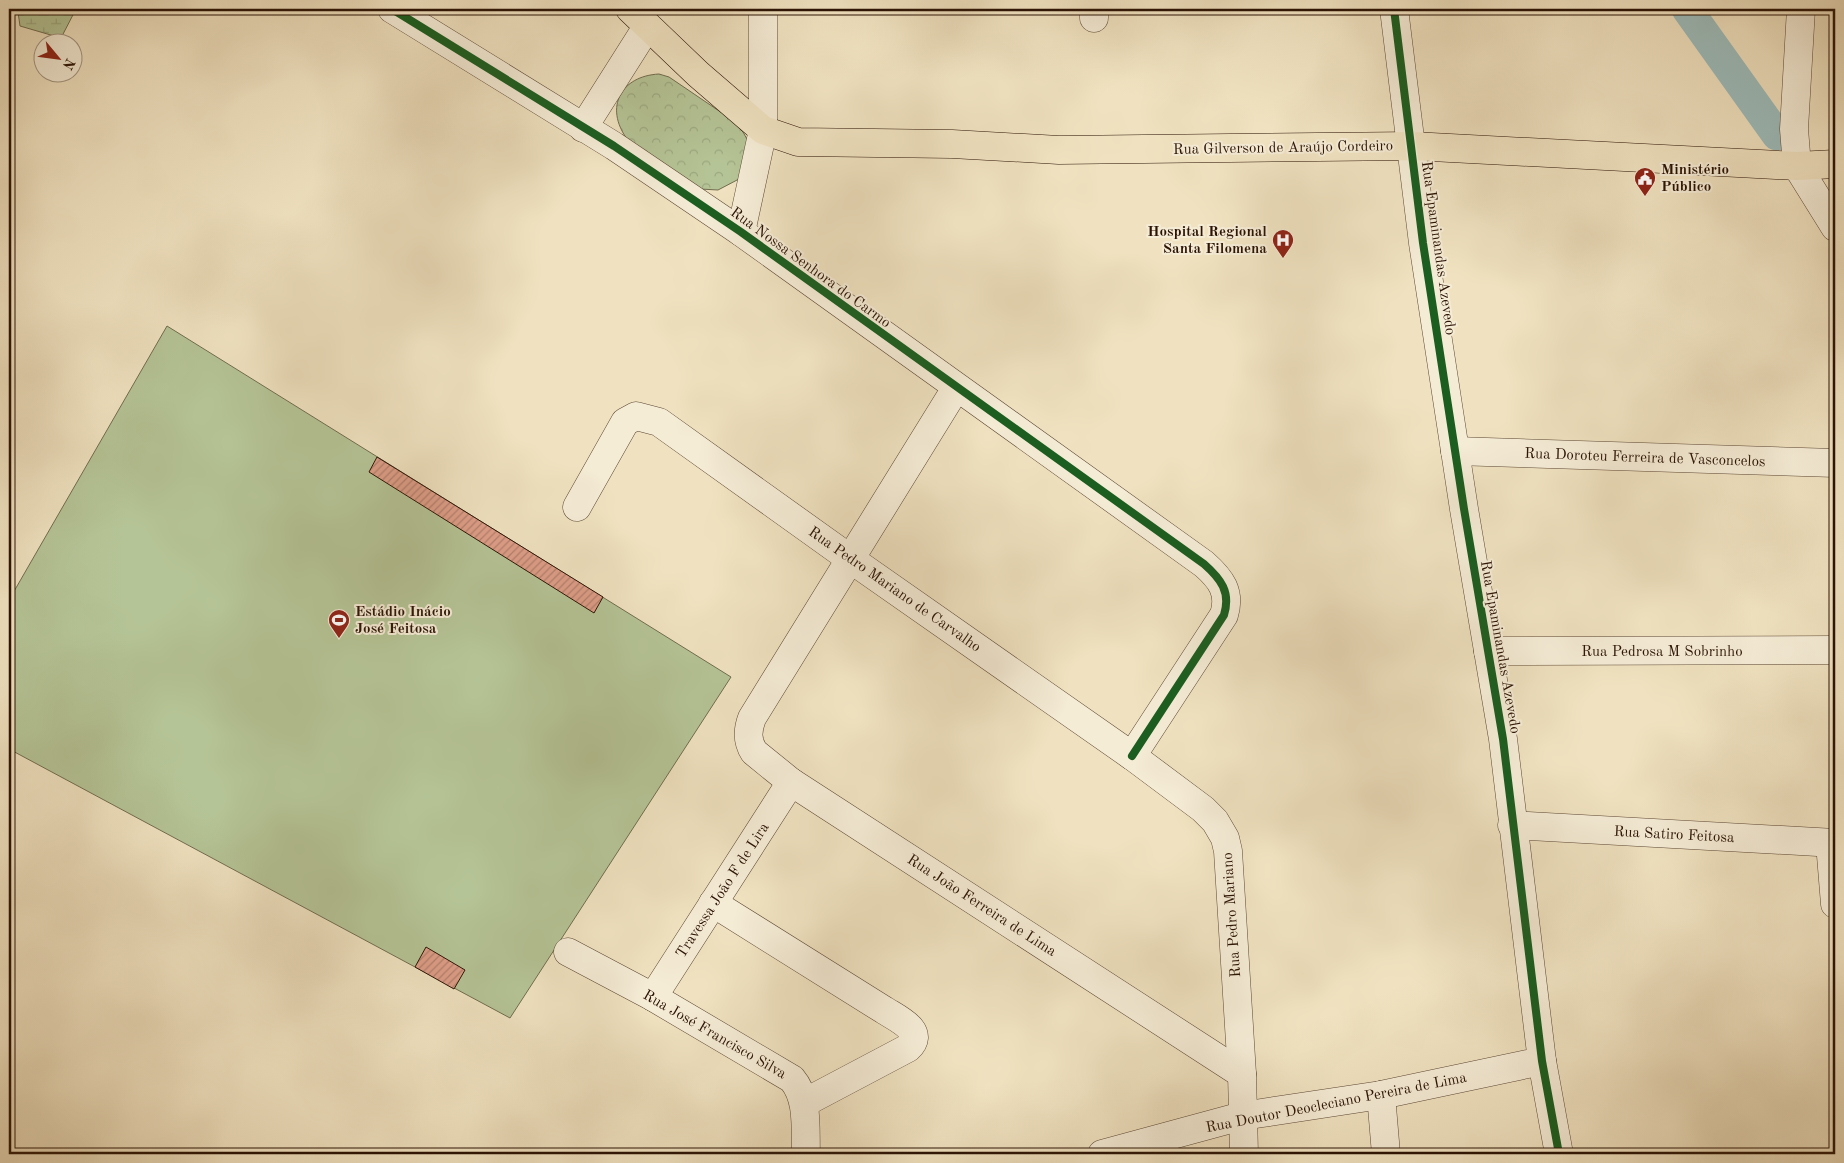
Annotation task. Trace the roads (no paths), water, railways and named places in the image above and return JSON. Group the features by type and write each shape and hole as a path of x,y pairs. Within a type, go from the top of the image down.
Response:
{"main road":[{"path":"638,18 763,130"},
{"name":"Rua Gilverson de Araújo Cordeiro","path":"763,130 798,142 952,144 1059,150 1412,146 1797,166 1835,164"}],"street":[{"name":"Rua Nossa Senhora do Carmo","path":"392,9 584,128 740,232 1204,564 1218,577 1224,586 1227,604 1224,615 1132,756"},
{"path":"740,232 763,130 764,9"},
{"name":"Rua Epaminandas Azevedo","path":"1394,9 1423,243 1455,451 1503,739 1542,1060 1559,1154"},
{"path":"1801,9 1794,129 1797,166 1835,227"},
{"path":"584,128 638,18"},
{"path":"849,558 956,388"},
{"name":"Rua Pedro Mariano de Carvalho","path":"577,507 626,422 636,416 659,422 1132,756"},
{"name":"Rua Doroteu Ferreira de Vasconcelos","path":"1455,451 1835,463"},
{"name":"Rua João Ferreira de Lima","path":"849,558 752,718 748,737 754,752 791,782 1242,1074"},
{"name":"Rua Pedrosa M Sobrinho","path":"1488,651 1835,650"},
{"name":"Rua Pedro Mariano","path":"1132,756 1203,809 1215,821 1225,838 1228,851 1242,1074 1244,1154"},
{"name":"Travessa João F de Lira","path":"653,997 791,782"},
{"name":"Rua Satiro Feitosa","path":"1512,825 1833,843"},
{"path":"1833,843 1835,904"},
{"path":"713,904 909,1026 914,1034 914,1040 908,1048 804,1103"},
{"name":"Rua José Francisco Silva","path":"568,952 653,997 785,1073 798,1085 804,1103 806,1154"},
{"name":"Rua Doutor Deocleciano Pereira de Lima","path":"1102,1154 1242,1116 1381,1095 1542,1060"},
{"path":"1381,1095 1386,1154"}],"waterway":[{"path":"1687,9 1777,135"}],"place":[{"name":"Ministério Público","path":"1645,197"},
{"name":"Hospital Regional Santa Filomena","path":"1283,259"},
{"name":"Estádio Inácio José Feitosa","path":"339,639"}]}
